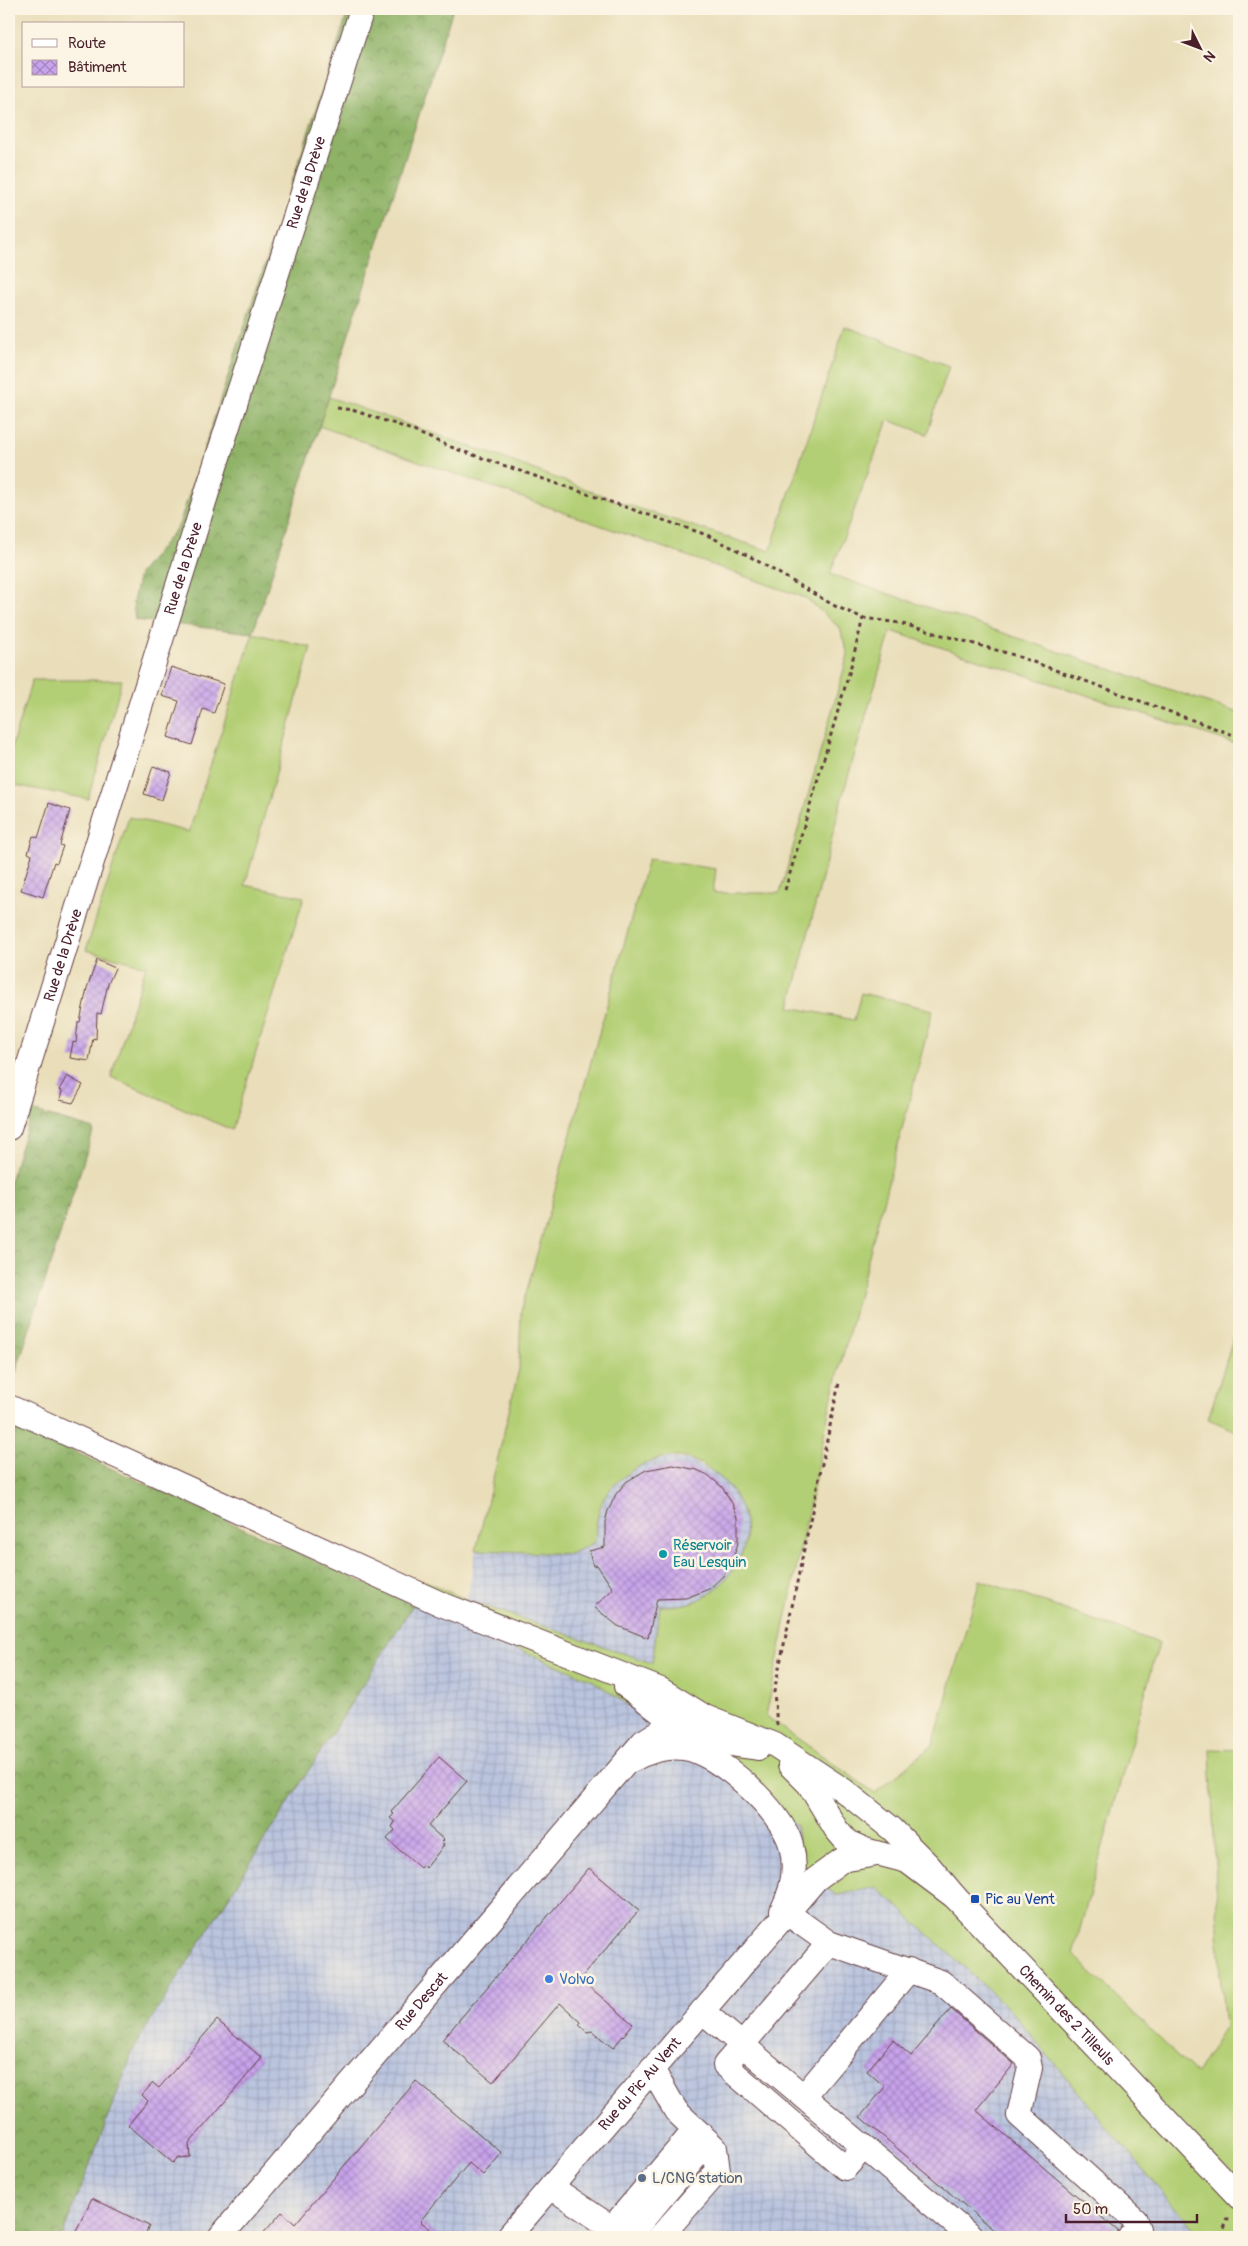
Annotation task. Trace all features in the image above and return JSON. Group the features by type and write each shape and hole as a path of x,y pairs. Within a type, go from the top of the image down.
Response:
{"street":[{"name":"Rue de la Drève","path":"9,1128 218,457 362,9"},
{"path":"9,1407 426,1598 568,1655 641,1689 661,1690 716,1722 769,1743 795,1758 858,1802 892,1829 955,1897"},
{"path":"641,1689 677,1724 704,1738 759,1748 787,1763 809,1784 847,1842 850,1853"},
{"name":"Rue Descat","path":"220,2237 649,1738 677,1724 706,1720 716,1722"},
{"name":"Rue Descat","path":"624,1765 651,1751 664,1748 685,1748 707,1756 729,1772"},
{"name":"Rue du Pic Au Vent","path":"729,1772 767,1804 791,1844 794,1866 793,1882 779,1921"},
{"path":"850,1853 862,1821 858,1802"},
{"name":"Rue du Pic Au Vent","path":"508,2237 779,1921 822,1874 850,1853 857,1856 881,1854"},
{"name":"Chemin des 2 Tilleuls","path":"881,1854 893,1856 913,1864 955,1897 1239,2197"},
{"path":"779,1921 829,1943 941,1982 1028,2058 1030,2068 1019,2115 1135,2220 1138,2229 1130,2237"},
{"path":"829,1943 725,2065 845,2168 864,2147"},
{"path":"804,2096 909,1970"},
{"path":"702,2011 971,2237"},
{"path":"652,2069 676,2111 715,2148 718,2171 660,2237"},
{"path":"551,2187 622,2234 702,2136"}],"path":[{"path":"337,408 352,410 396,424 456,449 708,535 749,556 835,606 863,618 899,623 1014,655 1239,737"},
{"path":"785,890 850,670 863,618"},
{"path":"769,1743 778,1722 774,1692 839,1383"}],"shaded area":[{"path":"669,1458 690,1460 721,1477 736,1495 745,1520 747,1543 739,1563 724,1582 709,1596 683,1606 660,1606 652,1663 467,1600 476,1550 570,1554 595,1542 597,1518 607,1492 627,1474 646,1462"},
{"path":"413,1605 592,1680 631,1707 720,1756 763,1789 796,1826 804,1875 837,1895 877,1887 949,1952 1008,2008 1200,2237 62,2237 136,2044"}],"green space":[{"path":"349,9 453,9 253,633 135,620 133,602 139,574 179,525"},
{"path":"845,326 949,366 927,434 888,420 830,574 1239,713 1239,745 891,631 841,801 790,1007 854,1020 861,993 933,1010 831,1401 766,1716 875,1793 933,1745 980,1580 1159,1643 1073,1954 1196,2074 1225,2027 1220,1974 1210,1749 1239,1750 1239,2237 1200,2237 1008,2008 877,1887 837,1895 804,1875 796,1826 763,1789 720,1756 631,1707 592,1680 413,1605 423,1580 467,1600 652,1663 660,1606 692,1602 708,1595 724,1581 741,1556 745,1539 745,1523 741,1507 733,1492 722,1479 708,1468 681,1457 657,1459 624,1476 608,1492 601,1503 595,1542 570,1554 476,1550 519,1369 521,1311 648,859 716,869 713,893 780,893 848,655 840,628 806,598 319,426 329,397 492,454 625,504 770,551"},
{"path":"253,633 311,647 245,885 304,897 232,1130 111,1077 146,966 86,950 129,817 189,832"},
{"path":"32,680 122,680 88,799 9,784 9,755"},
{"path":"32,1111 94,1129 10,1390 9,1184"},
{"path":"1239,1321 1239,1432 1208,1419"},
{"path":"9,1422 413,1605 136,2044 62,2237 9,2237"}],"building":[{"path":"171,667 224,684 214,713 203,709 192,745 168,737 179,701 162,696"},
{"path":"153,766 171,772 162,800 144,794"},
{"path":"49,803 70,810 60,845 63,846 57,863 54,862 43,897 21,890 32,855 28,853 33,836 38,838"},
{"path":"97,960 115,968 108,984 101,1014 97,1013 96,1039 93,1038 89,1061 70,1058 73,1042 76,1043 78,1022 80,1022 87,988"},
{"path":"67,1076 83,1085 73,1103 60,1100 62,1091 59,1090"},
{"name":"Réservoir Eau Lesquin","path":"673,1465 697,1470 708,1475 722,1487 738,1517 738,1543 731,1565 724,1575 709,1589 686,1598 657,1599 648,1638 618,1626 594,1607 613,1589 597,1565 593,1566 589,1551 605,1547 605,1522 608,1511 616,1494 626,1482 646,1470"},
{"path":"439,1757 467,1781 428,1826 444,1840 441,1843 444,1845 426,1868 423,1865 420,1868 387,1839 395,1830 392,1827 395,1822 390,1818 394,1814 391,1812"},
{"path":"589,1868 639,1910 580,1979 633,2024 613,2048 592,2031 587,2032 579,2025 581,2022 560,2003 493,2082 442,2040"},
{"path":"951,2009 1014,2064 976,2110 1118,2231 1117,2237 1002,2237 860,2117 885,2087 867,2071 893,2040 911,2056"},
{"path":"217,2020 262,2058 189,2144 190,2157 177,2158 173,2163 128,2125 148,2101 142,2095 153,2083 159,2088"},
{"path":"416,2081 502,2153 483,2175 469,2163 420,2221 440,2237 260,2237 282,2212 295,2224"},
{"path":"92,2198 149,2226 144,2237 73,2237"}],"place":[{"name":"Réservoir Eau Lesquin","path":"663,1554"},
{"name":"Pic au Vent","path":"975,1899"},
{"name":"Volvo","path":"549,1979"},
{"name":"L/CNG station","path":"642,2178"}]}
